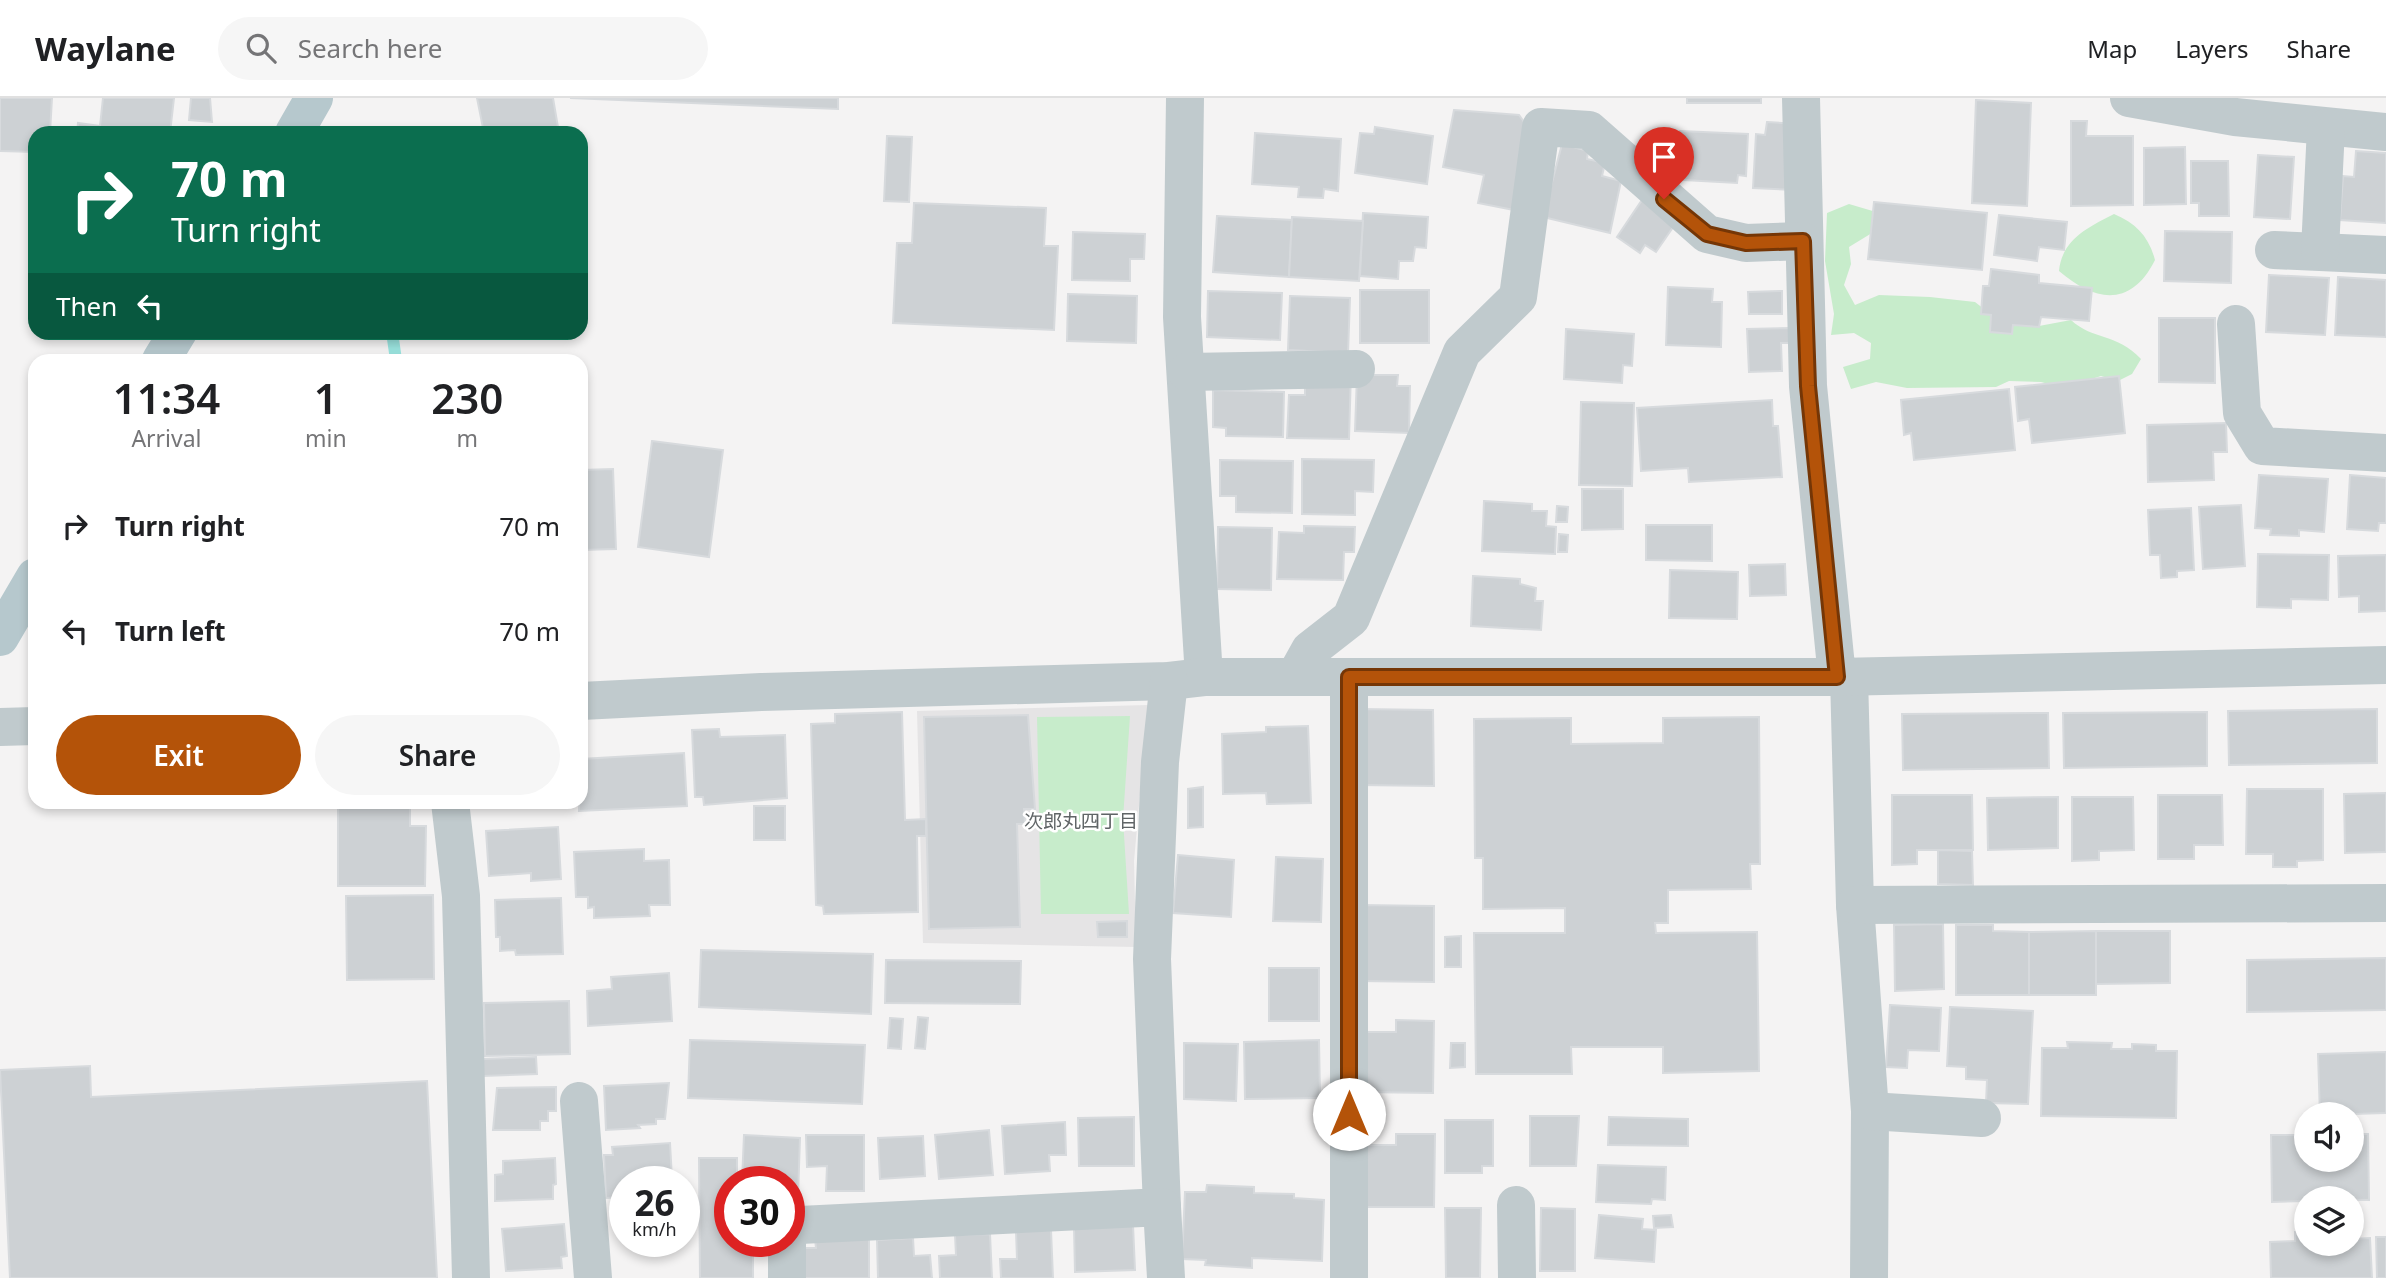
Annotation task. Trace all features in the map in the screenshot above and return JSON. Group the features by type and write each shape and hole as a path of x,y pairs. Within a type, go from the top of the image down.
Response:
{"main road":[{"path":"298,126 314,98"},
{"path":"0,636 28,589"}],"street":[{"path":"1166,1278 1152,959 1160,762 1186,679 1187,372 1182,317 1185,98"},
{"path":"1801,98 1803,241 1810,409 1843,677 1855,905 1870,1111 1869,1278"},
{"path":"2129,98 2235,117 2386,132"},
{"path":"1295,677 1310,650 1351,618 1462,352 1518,297 1541,127 1589,130 1707,234 1746,243 1803,241"},
{"path":"2320,250 2326,128"},
{"path":"2274,250 2320,250 2386,256"},
{"path":"2236,324 2242,413 2262,446 2386,453"},
{"path":"1187,372 1356,369"},
{"path":"588,701 761,692 1186,679 1843,677 2386,666"},
{"path":"1349,677 1349,1278"},
{"path":"0,727 28,726"},
{"path":"451,809 461,896 471,1278"},
{"path":"1855,905 2386,903"},
{"path":"579,1101 593,1278"},
{"path":"1870,1111 1982,1118"},
{"path":"1516,1205 1517,1278"},
{"path":"805,1225 1162,1207"},
{"path":"787,1257 787,1278"}],"shaded area":[{"path":"1148,705 1134,861 1136,947 923,943 917,711"}],"green space":[{"path":"1849,204 1876,212 1885,225 1849,247 1851,264 1844,285 1855,305 1879,295 1930,297 1975,302 1984,309 2039,326 2071,320 2087,331 2123,345 2141,359 2132,374 2118,381 2101,376 2064,388 2041,382 2009,381 1996,387 1907,388 1876,382 1851,389 1843,367 1870,359 1871,343 1854,333 1831,335 1834,314 1825,261 1827,213"},
{"path":"2114,214 2140,232 2149,244 2155,260 2145,276 2124,293 2099,294 2072,281 2059,271 2061,260 2065,250 2078,235"},
{"path":"1130,716 1123,819 1129,914 1041,914 1037,717"}],"building":[{"path":"0,98 52,98 50,126 28,126 28,152 0,151"},
{"path":"103,98 174,98 171,126 100,126"},
{"path":"191,98 210,98 212,122 189,120"},
{"path":"477,98 553,98 558,126 483,126"},
{"path":"570,98 838,98 838,109"},
{"path":"1687,98 1761,98 1761,103 1687,103"},
{"path":"1976,100 2031,103 2027,206 1972,203"},
{"path":"1454,110 1519,115 1527,126 1514,210 1478,203 1484,175 1443,167"},
{"path":"2071,121 2087,121 2086,136 2133,136 2133,205 2071,206"},
{"path":"1767,122 1798,124 1794,190 1753,188 1756,134 1765,135"},
{"path":"78,123 100,126 78,126"},
{"path":"1375,127 1433,136 1427,184 1355,173 1360,133 1374,134"},
{"path":"1680,131 1748,134 1746,176 1738,175 1737,183 1684,180 1684,175 1678,175"},
{"path":"1255,133 1341,139 1338,191 1324,189 1323,198 1298,197 1299,187 1252,184"},
{"path":"887,136 912,137 909,202 884,201"},
{"path":"1562,144 1588,151 1587,159 1605,163 1602,176 1621,181 1610,233 1543,217"},
{"path":"2185,147 2186,204 2144,205 2144,148"},
{"path":"2356,151 2386,153 2386,223 2340,220 2343,176 2354,177"},
{"path":"2258,155 2294,157 2290,219 2254,217"},
{"path":"2191,161 2228,161 2229,216 2199,216 2199,203 2191,203"},
{"path":"1644,197 1678,220 1656,252 1645,245 1640,253 1617,237"},
{"path":"1874,202 1987,213 1982,270 1868,259"},
{"path":"914,203 1046,208 1044,246 1058,246 1054,330 893,323 897,243 912,243"},
{"path":"1363,213 1428,217 1426,248 1415,247 1413,261 1399,261 1398,279 1360,276"},
{"path":"1999,215 2067,222 2064,250 2039,247 2037,261 1994,255"},
{"path":"1217,216 1292,220 1289,277 1213,272"},
{"path":"1292,217 1363,221 1359,281 1289,277"},
{"path":"2165,231 2232,232 2231,283 2164,281"},
{"path":"1073,232 1145,234 1144,259 1130,259 1130,281 1072,280"},
{"path":"1991,269 2039,275 2039,283 2092,288 2089,321 2041,317 2039,327 2013,325 2012,334 1990,332 1991,315 1981,314 1983,286 1989,286"},
{"path":"2269,275 2329,278 2325,335 2266,332"},
{"path":"2338,277 2386,280 2386,337 2335,335"},
{"path":"1668,287 1713,289 1712,302 1722,302 1721,347 1666,345"},
{"path":"1360,290 1429,290 1429,343 1360,343"},
{"path":"1208,291 1282,293 1280,340 1207,337"},
{"path":"1782,291 1782,314 1749,314 1748,292"},
{"path":"1068,294 1137,296 1136,343 1067,341"},
{"path":"1290,296 1350,298 1348,353 1288,350"},
{"path":"2159,318 2215,318 2215,383 2159,382"},
{"path":"1792,328 1792,343 1781,343 1782,371 1749,372 1747,329"},
{"path":"1566,329 1634,334 1632,366 1623,365 1622,383 1564,379"},
{"path":"1351,372 1349,439 1287,438 1289,395 1305,395 1305,385"},
{"path":"1357,375 1398,375 1397,386 1410,386 1409,433 1355,431"},
{"path":"2119,376 2125,433 2032,443 2029,419 2018,421 2015,387"},
{"path":"2009,389 2015,450 1914,460 1911,433 1904,435 1901,400"},
{"path":"1213,390 1284,392 1283,437 1226,436 1226,428 1213,427"},
{"path":"1772,400 1773,426 1778,426 1782,477 1689,482 1688,468 1641,471 1637,408"},
{"path":"1581,402 1634,403 1632,486 1579,485"},
{"path":"2226,423 2227,452 2213,452 2214,480 2148,482 2147,425"},
{"path":"652,441 723,450 709,557 638,547"},
{"path":"1302,459 1374,460 1373,492 1355,491 1355,515 1302,514"},
{"path":"1220,460 1293,461 1292,513 1236,512 1236,496 1220,496"},
{"path":"613,469 616,549 588,550 588,470"},
{"path":"2259,475 2328,479 2324,532 2299,530 2299,536 2270,535 2271,529 2255,528"},
{"path":"2350,475 2386,478 2386,523 2379,523 2378,531 2347,529"},
{"path":"1582,489 1623,489 1623,529 1582,530"},
{"path":"1484,501 1532,504 1532,511 1547,511 1546,526 1556,527 1555,554 1482,551"},
{"path":"2241,505 2245,566 2203,569 2199,507"},
{"path":"1557,506 1568,507 1567,522 1556,522"},
{"path":"2191,508 2194,570 2177,571 2177,577 2161,578 2160,555 2150,555 2148,510"},
{"path":"1646,525 1712,525 1712,561 1646,560"},
{"path":"1304,526 1355,527 1354,552 1344,552 1343,580 1277,579 1279,532 1304,533"},
{"path":"1218,527 1272,528 1271,590 1217,589"},
{"path":"1559,534 1568,535 1567,552 1558,552"},
{"path":"2258,554 2329,555 2328,600 2291,599 2291,608 2257,607"},
{"path":"2386,555 2386,611 2359,612 2359,596 2339,597 2338,556"},
{"path":"1785,564 1786,595 1750,596 1749,565"},
{"path":"1670,570 1738,572 1737,619 1669,618"},
{"path":"1473,576 1520,579 1520,584 1536,588 1535,601 1543,601 1541,630 1471,626"},
{"path":"1359,709 1433,710 1434,786 1359,785"},
{"path":"2377,709 2377,763 2229,765 2228,711"},
{"path":"902,712 905,820 926,819 926,836 917,836 918,912 824,914 823,906 816,905 811,724 835,723 835,714"},
{"path":"2207,712 2207,766 2064,768 2063,713"},
{"path":"2048,713 2049,768 1903,770 1902,714"},
{"path":"1028,715 1035,809 1024,809 1025,824 1017,824 1020,927 929,929 924,717"},
{"path":"1759,717 1760,864 1750,864 1751,889 1668,890 1668,923 1655,923 1656,933 1757,932 1759,1071 1663,1073 1663,1047 1571,1047 1572,1074 1476,1074 1474,933 1565,933 1565,908 1483,909 1483,858 1475,858 1474,719 1571,718 1571,744 1663,743 1663,718"},
{"path":"1308,726 1311,803 1267,804 1266,793 1223,794 1222,734 1266,732 1266,727"},
{"path":"719,729 720,737 785,735 787,798 704,805 703,797 695,797 692,730"},
{"path":"684,753 687,806 579,811 588,809 588,759"},
{"path":"1203,787 1203,827 1188,828 1188,789"},
{"path":"2247,789 2323,789 2323,860 2297,861 2297,867 2273,867 2273,854 2246,854"},
{"path":"2386,793 2386,852 2345,853 2344,794"},
{"path":"1892,795 1972,795 1973,850 1917,850 1917,864 1892,865"},
{"path":"2158,795 2222,795 2223,845 2194,845 2194,859 2158,859"},
{"path":"2058,797 2058,848 1988,850 1987,798"},
{"path":"2072,797 2133,797 2134,850 2099,851 2099,860 2072,861"},
{"path":"754,806 785,806 785,840 754,840"},
{"path":"338,809 410,809 410,826 426,826 425,886 338,886"},
{"path":"558,827 561,879 531,881 531,873 489,876 486,831"},
{"path":"644,849 644,861 669,860 670,905 649,905 650,916 594,918 594,907 588,908 588,897 576,897 574,852"},
{"path":"1938,850 1972,851 1973,885 1938,884"},
{"path":"1178,855 1234,860 1231,917 1173,913"},
{"path":"1276,857 1323,859 1321,922 1273,921"},
{"path":"433,895 434,979 347,980 346,896"},
{"path":"561,898 563,954 516,955 515,950 500,951 500,937 496,937 495,900"},
{"path":"1359,905 1434,906 1434,982 1359,981"},
{"path":"1127,921 1127,937 1098,937 1097,922"},
{"path":"1943,924 1944,989 1895,991 1894,925"},
{"path":"1956,925 1993,925 1993,931 2029,932 2029,995 1956,995"},
{"path":"2096,931 2170,931 2170,983 2096,984"},
{"path":"2096,931 2096,995 2029,995 2029,932"},
{"path":"1461,936 1461,967 1445,967 1445,937"},
{"path":"701,950 873,954 871,1014 699,1007"},
{"path":"2386,958 2386,1010 2247,1012 2247,960"},
{"path":"886,960 1021,961 1020,1004 885,1003"},
{"path":"1269,968 1319,968 1319,1021 1269,1021"},
{"path":"669,973 672,1021 588,1026 587,991 612,989 611,977"},
{"path":"569,1001 570,1054 485,1056 484,1003"},
{"path":"1890,1005 1941,1008 1939,1051 1908,1050 1907,1068 1886,1067"},
{"path":"1950,1007 2033,1011 2028,1104 1986,1103 1987,1080 1966,1079 1966,1067 1947,1066"},
{"path":"918,1017 928,1018 925,1049 915,1048"},
{"path":"890,1018 903,1019 901,1049 888,1048"},
{"path":"1396,1020 1434,1021 1433,1093 1359,1092 1359,1032 1396,1032"},
{"path":"690,1040 865,1045 862,1104 688,1098"},
{"path":"1319,1040 1320,1098 1245,1099 1244,1042"},
{"path":"2067,1042 2112,1043 2111,1049 2132,1049 2132,1044 2156,1045 2156,1051 2177,1051 2176,1118 2041,1116 2042,1048 2068,1048"},
{"path":"1184,1043 1238,1044 1236,1101 1184,1099"},
{"path":"1451,1043 1465,1043 1465,1067 1450,1068"},
{"path":"2386,1052 2386,1113 2364,1114 2364,1102 2320,1102 2318,1054"},
{"path":"536,1057 537,1074 483,1076 482,1059"},
{"path":"90,1066 91,1097 427,1081 437,1278 10,1278 0,1070"},
{"path":"669,1083 665,1119 656,1119 656,1124 638,1125 640,1128 606,1130 604,1086"},
{"path":"556,1087 556,1111 548,1111 548,1121 540,1121 540,1130 493,1130 497,1088"},
{"path":"1530,1116 1579,1116 1576,1166 1530,1166"},
{"path":"1134,1117 1134,1166 1079,1166 1078,1118"},
{"path":"1609,1117 1688,1119 1688,1146 1608,1145"},
{"path":"1445,1120 1493,1120 1493,1166 1482,1166 1482,1173 1445,1173"},
{"path":"1065,1122 1066,1155 1049,1155 1050,1171 1005,1174 1002,1126"},
{"path":"989,1130 993,1175 939,1179 935,1135"},
{"path":"1396,1134 1435,1134 1434,1207 1359,1207 1359,1145 1396,1145"},
{"path":"2364,1134 2368,1134 2369,1200 2364,1200 2364,1186 2294,1186 2294,1201 2272,1202 2271,1135 2294,1135 2294,1172 2364,1172"},
{"path":"744,1135 800,1138 799,1166 743,1166"},
{"path":"806,1135 864,1135 864,1191 826,1191 827,1166 807,1167"},
{"path":"923,1136 925,1176 880,1179 878,1138"},
{"path":"670,1143 671,1166 609,1166 609,1198 606,1198 604,1155 613,1155 612,1147"},
{"path":"555,1158 556,1184 553,1185 553,1199 495,1201 495,1175 503,1174 503,1161"},
{"path":"699,1158 737,1158 737,1166 714,1166 714,1257 753,1257 753,1278 700,1278"},
{"path":"1598,1165 1666,1167 1665,1200 1652,1199 1651,1204 1596,1202"},
{"path":"1207,1185 1254,1187 1254,1193 1294,1194 1294,1198 1324,1200 1322,1261 1252,1258 1252,1268 1205,1265 1206,1260 1182,1259 1185,1192 1206,1192"},
{"path":"1445,1208 1481,1208 1480,1278 1446,1278"},
{"path":"1541,1208 1575,1209 1575,1271 1540,1271"},
{"path":"1599,1215 1643,1219 1642,1229 1656,1230 1654,1262 1595,1258"},
{"path":"1671,1215 1673,1227 1654,1228 1653,1216"},
{"path":"564,1224 567,1256 561,1257 562,1268 506,1271 502,1229"},
{"path":"1133,1225 1135,1270 1075,1272 1074,1227"},
{"path":"1051,1230 1053,1278 1001,1278 1000,1259 1017,1259 1016,1231"},
{"path":"990,1234 992,1278 940,1278 939,1256 956,1255 955,1235"},
{"path":"2376,1237 2386,1237 2386,1278 2377,1278"},
{"path":"869,1238 869,1278 802,1278 805,1248 816,1248 815,1239"},
{"path":"913,1238 914,1256 930,1255 932,1278 878,1278 877,1240"},
{"path":"2364,1238 2370,1238 2372,1278 2271,1278 2270,1242 2294,1241 2294,1256 2364,1256"}],"waterway":[{"path":"393,340 395,354"}],"district":[{"name":"次郎丸四丁目","path":"1081,821"}],"route":[{"path":"1349,1114 1349,677 1837,677 1808,386 1803,241 1746,243 1707,234 1664,199"}]}
